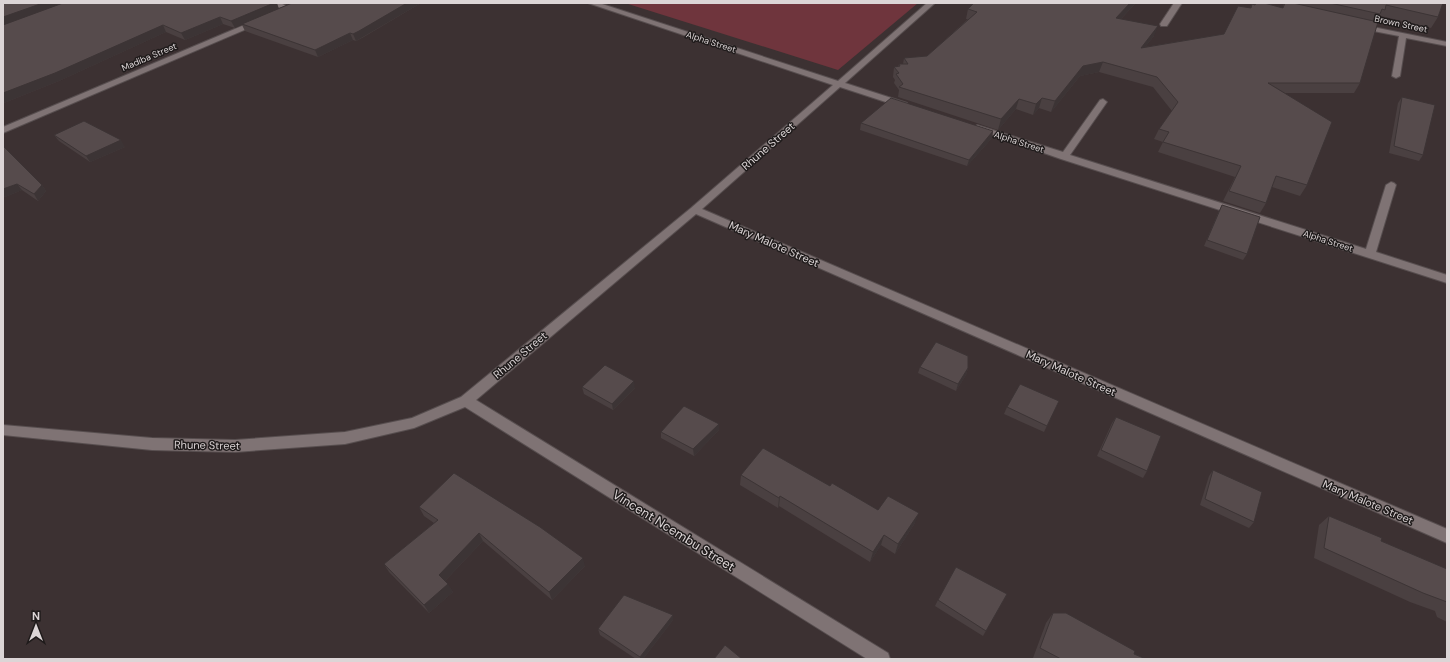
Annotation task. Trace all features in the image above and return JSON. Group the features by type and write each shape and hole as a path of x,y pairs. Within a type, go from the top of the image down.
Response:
{"street":[{"path":"273,3 289,9"},
{"name":"Alpha Street","path":"592,3 914,108"},
{"name":"Rhune Street","path":"3,430 152,444 235,446 345,438 414,424 466,401 695,210 931,3"},
{"path":"1164,24 1178,3"},
{"name":"Madiba Street","path":"3,130 299,5"},
{"name":"Brown Street","path":"1349,23 1447,44"},
{"path":"1396,76 1403,35"},
{"path":"1064,157 1103,102"},
{"name":"Alpha Street","path":"967,125 1447,279"},
{"path":"1370,255 1391,185"},
{"name":"Mary Malote Street","path":"695,210 1447,536"},
{"name":"Vincent Ncembu Street","path":"466,401 882,659"}],"shaded area":[{"path":"625,3 918,3 838,70"}],"building":[{"path":"3,3 43,3 3,17"},
{"path":"63,3 274,3 231,21 220,17 181,33 163,25 55,73 3,93 3,25"},
{"path":"292,3 407,3 359,31 353,34 350,33 315,50 242,24"},
{"path":"974,3 1130,3 1116,18 1158,26 1141,48 1224,34 1238,6 1251,8 1252,4 1255,5 1256,3 1264,3 1283,8 1285,3 1293,3 1378,22 1360,83 1268,83 1332,122 1307,185 1276,176 1266,203 1229,191 1241,166 1163,142 1169,132 1159,129 1178,102 1157,77 1103,62 1083,66 1055,101 1042,98 1036,104 1019,99 1001,119 899,87 903,84 896,74 899,73 894,67 900,66 899,64 908,64 904,58 927,56 977,12 968,9"},
{"path":"1330,3 1443,3 1438,17 1386,5 1385,10 1382,9 1380,14"},
{"path":"1402,97 1435,105 1423,155 1394,146"},
{"path":"891,98 993,131 969,160 861,123"},
{"path":"84,121 121,140 86,156 54,135"},
{"path":"3,146 42,185 34,194 17,184 3,189"},
{"path":"1222,205 1260,217 1247,254 1207,240"},
{"path":"936,342 968,356 968,368 958,384 920,367"},
{"path":"605,365 634,381 612,404 582,387"},
{"path":"1020,384 1059,401 1047,426 1007,407"},
{"path":"684,406 719,424 693,449 661,432"},
{"path":"1116,417 1161,436 1147,471 1101,450"},
{"path":"763,448 830,486 832,483 878,510 888,496 919,513 898,544 884,535 873,552 780,496 779,498 741,475"},
{"path":"1213,470 1262,492 1254,522 1205,499"},
{"path":"454,473 540,527 583,558 549,592 479,533 439,575 448,584 424,605 384,564 438,520 419,507"},
{"path":"1329,516 1382,538 1381,541 1447,569 1447,602 1423,593 1324,548"},
{"path":"956,567 1007,594 986,631 938,600"},
{"path":"624,595 673,615 640,657 598,629"},
{"path":"1053,613 1066,613 1135,651 1134,654 1146,659 1061,659 1040,648"},
{"path":"725,645 742,659 714,659"}]}
